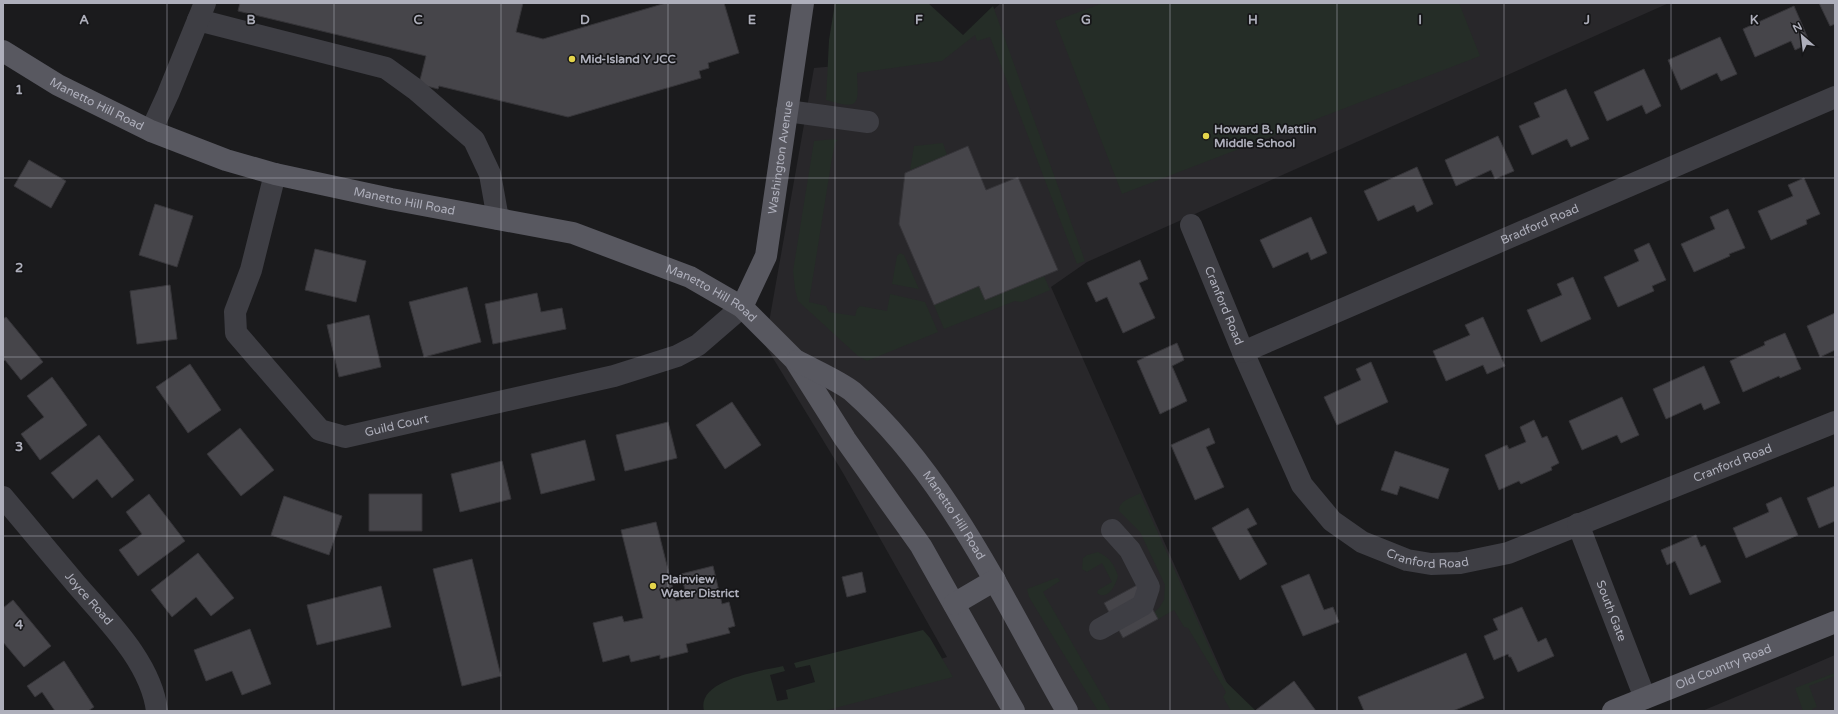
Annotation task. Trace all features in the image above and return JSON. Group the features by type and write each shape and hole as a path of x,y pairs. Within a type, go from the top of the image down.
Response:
{"main road":[{"name":"Washington Avenue","path":"742,307 766,256 803,3"},
{"name":"Manetto Hill Road","path":"3,51 58,85 151,131 226,160 275,174 391,199 573,233 690,276 742,307 794,360 845,439 921,546 1014,711"},
{"name":"Manetto Hill Road","path":"794,360 852,391 883,423 933,481 995,580 1067,711"},
{"path":"954,604 995,580"},
{"name":"Old Country Road","path":"1613,711 1835,622"}],"street":[{"path":"151,131 168,94 201,11 386,68 416,89 474,140 490,174 498,219"},
{"name":"Bradford Road","path":"1244,352 1835,97"},
{"path":"787,111 868,122"},
{"name":"Guild Court","path":"275,174 251,270 234,312 236,333 320,430 345,436 614,376 677,356 698,345 742,307"},
{"name":"Cranford Road","path":"1191,225 1302,485 1332,521 1362,542 1407,560 1431,564 1460,563 1508,553 1835,422"},
{"name":"Joyce Road","path":"3,497 127,645 138,661 156,699 157,711"},
{"name":"South Gate","path":"1578,524 1645,698"},
{"path":"1100,629 1143,605 1149,587 1130,550 1112,530"}],"shaded area":[{"path":"835,3 928,3 963,35 993,6 1085,261 1077,264 990,37 977,41 975,35 942,61 857,73 857,98 852,104 846,105 826,100 829,40"},
{"path":"1001,3 1669,3 1087,262 1051,287 1226,681 1242,711 779,711 947,657 843,473 765,345 814,68 938,57"},
{"path":"1103,3 1459,3 1480,56 1122,194 1055,21"},
{"path":"838,140 835,143 832,158 809,302 826,306 829,312 855,316 857,309 860,306 887,311 890,294 925,302 938,332 867,361 858,356 798,301 795,289 793,271 814,141"},
{"path":"943,143 947,155 910,170 914,146"},
{"path":"900,253 904,255 919,289 892,284 897,256"},
{"path":"1044,276 1050,290 1022,302 1015,301 944,329 934,305 979,286 985,300"},
{"path":"1140,493 1224,680 1256,711 1231,711 1223,697 1226,692 1188,628 1184,627 1174,610 1155,621 1151,615 1159,608 1164,600 1165,585 1140,532 1119,511 1121,504"},
{"path":"1098,552 1111,562 1118,576 1111,591 1105,595 1097,593 1098,590 1112,582 1102,563 1087,572 1082,569 1083,558 1087,555"},
{"path":"1056,578 1060,581 1043,592 1111,711 1098,711 1029,597 1027,589"},
{"path":"923,630 930,638 953,677 824,711 704,711 704,700 710,691 733,678 783,666 785,671 770,675 777,701 788,699 786,690 815,682 810,665 796,668 794,663"},
{"path":"1835,655 1835,711 1702,711 1786,676"},
{"path":"1835,673 1835,676 1809,686 1817,707 1812,709 1813,711 1803,711 1795,688"}],"building":[{"name":"Mid-Island Y JCC","path":"240,3 523,3 516,32 543,39 666,3 724,3 739,53 708,63 709,68 699,71 701,78 568,117 439,86 438,89 419,84 426,56 238,11"},
{"path":"1819,3 1835,3 1835,24 1830,26"},
{"path":"1794,6 1810,43 1795,50 1791,41 1755,57 1743,29"},
{"path":"1720,37 1737,74 1721,81 1717,73 1681,90 1668,60"},
{"path":"1644,69 1661,106 1646,114 1642,105 1607,121 1594,92"},
{"path":"1566,89 1589,139 1571,147 1567,139 1532,155 1519,126 1540,117 1534,103"},
{"path":"1498,136 1514,171 1495,179 1491,170 1456,186 1445,160"},
{"path":"968,146 986,190 1018,177 1058,270 985,300 979,286 934,305 899,224 905,173"},
{"path":"29,160 66,181 51,208 14,186"},
{"path":"1417,167 1433,204 1417,212 1414,205 1378,221 1364,191"},
{"path":"1804,178 1820,214 1806,220 1807,224 1771,240 1758,211 1793,196 1788,185"},
{"path":"155,204 193,216 177,267 139,255"},
{"path":"1728,209 1745,248 1729,254 1730,256 1694,272 1681,244 1715,229 1710,217"},
{"path":"1311,217 1327,253 1311,260 1308,252 1273,268 1260,240"},
{"path":"1649,243 1666,280 1652,286 1654,291 1618,307 1604,277 1639,261 1634,250"},
{"path":"315,249 366,261 356,302 305,290"},
{"path":"1140,260 1148,279 1139,283 1155,318 1123,333 1107,297 1096,302 1087,283"},
{"path":"1573,277 1591,319 1541,342 1527,310 1562,295 1557,284"},
{"path":"170,285 177,339 137,344 130,291"},
{"path":"467,287 481,342 424,357 409,302"},
{"path":"537,293 541,312 562,308 566,329 493,344 485,304"},
{"path":"1835,313 1835,350 1820,357 1807,326"},
{"path":"369,315 381,367 339,377 327,325"},
{"path":"6,317 43,362 21,380 5,360 3,362 3,319"},
{"path":"1483,317 1505,366 1487,374 1483,365 1446,381 1433,351 1470,335 1465,325"},
{"path":"1785,333 1801,369 1780,378 1779,376 1743,392 1730,361 1765,345 1764,342"},
{"path":"1177,343 1184,360 1172,366 1187,401 1160,414 1137,361"},
{"path":"1371,362 1388,402 1337,425 1324,397 1361,380 1356,369"},
{"path":"190,364 221,410 188,433 156,387"},
{"path":"1704,366 1720,403 1704,410 1701,403 1666,419 1653,389"},
{"path":"52,377 87,425 40,460 21,434 44,417 27,396"},
{"path":"1622,397 1639,435 1621,443 1617,435 1582,450 1569,421"},
{"path":"732,402 761,445 725,469 696,425"},
{"path":"1534,420 1542,438 1547,436 1559,463 1551,467 1552,470 1521,484 1519,481 1499,490 1485,455 1507,445 1509,449 1526,442 1520,427"},
{"path":"668,422 677,458 625,471 616,435"},
{"path":"240,428 274,470 241,496 207,454"},
{"path":"1209,428 1215,443 1206,447 1224,487 1195,500 1171,445"},
{"path":"99,435 134,480 112,498 97,479 73,499 51,473"},
{"path":"585,440 595,480 541,494 531,454"},
{"path":"1395,451 1449,469 1438,499 1400,486 1397,495 1381,490"},
{"path":"502,461 511,499 460,512 451,474"},
{"path":"1835,486 1835,521 1819,528 1807,498"},
{"path":"149,494 185,541 138,576 119,550 142,534 126,512"},
{"path":"369,494 422,494 422,531 369,531"},
{"path":"284,496 342,516 329,555 271,535"},
{"path":"1781,497 1798,535 1746,558 1733,528 1769,512 1766,504"},
{"path":"1248,508 1257,524 1247,529 1267,564 1240,580 1212,528"},
{"name":"Plainview Water District","path":"656,522 676,601 687,598 681,574 713,566 722,604 729,602 735,626 728,628 730,633 686,644 688,652 660,659 660,655 631,662 629,655 603,662 593,623 622,616 624,622 643,618 621,530"},
{"path":"1696,535 1701,547 1705,545 1721,582 1690,595 1675,561 1667,565 1661,550"},
{"path":"198,553 234,598 211,616 196,597 172,617 151,590"},
{"path":"472,559 501,676 462,686 433,569"},
{"path":"862,572 866,592 847,597 842,577"},
{"path":"1309,574 1324,610 1333,607 1339,622 1303,636 1281,586"},
{"path":"1139,584 1158,619 1123,638 1104,603"},
{"path":"381,586 391,627 317,645 307,605"},
{"path":"13,600 51,646 24,667 3,642 3,608"},
{"path":"1522,607 1538,642 1546,638 1554,656 1518,672 1508,654 1494,660 1484,636 1498,630 1493,619"},
{"path":"250,629 271,684 242,695 232,671 206,681 194,650"},
{"path":"1466,653 1484,698 1453,711 1364,711 1358,697"},
{"path":"64,661 94,707 88,711 55,711 42,692 35,697 27,686"},
{"path":"1294,681 1316,711 1256,711 1256,710"}],"place":[{"name":"Mid-Island Y JCC","path":"572,59"},
{"name":"Howard B. Mattlin Middle School","path":"1206,136"},
{"name":"Plainview Water District","path":"653,586"}]}
